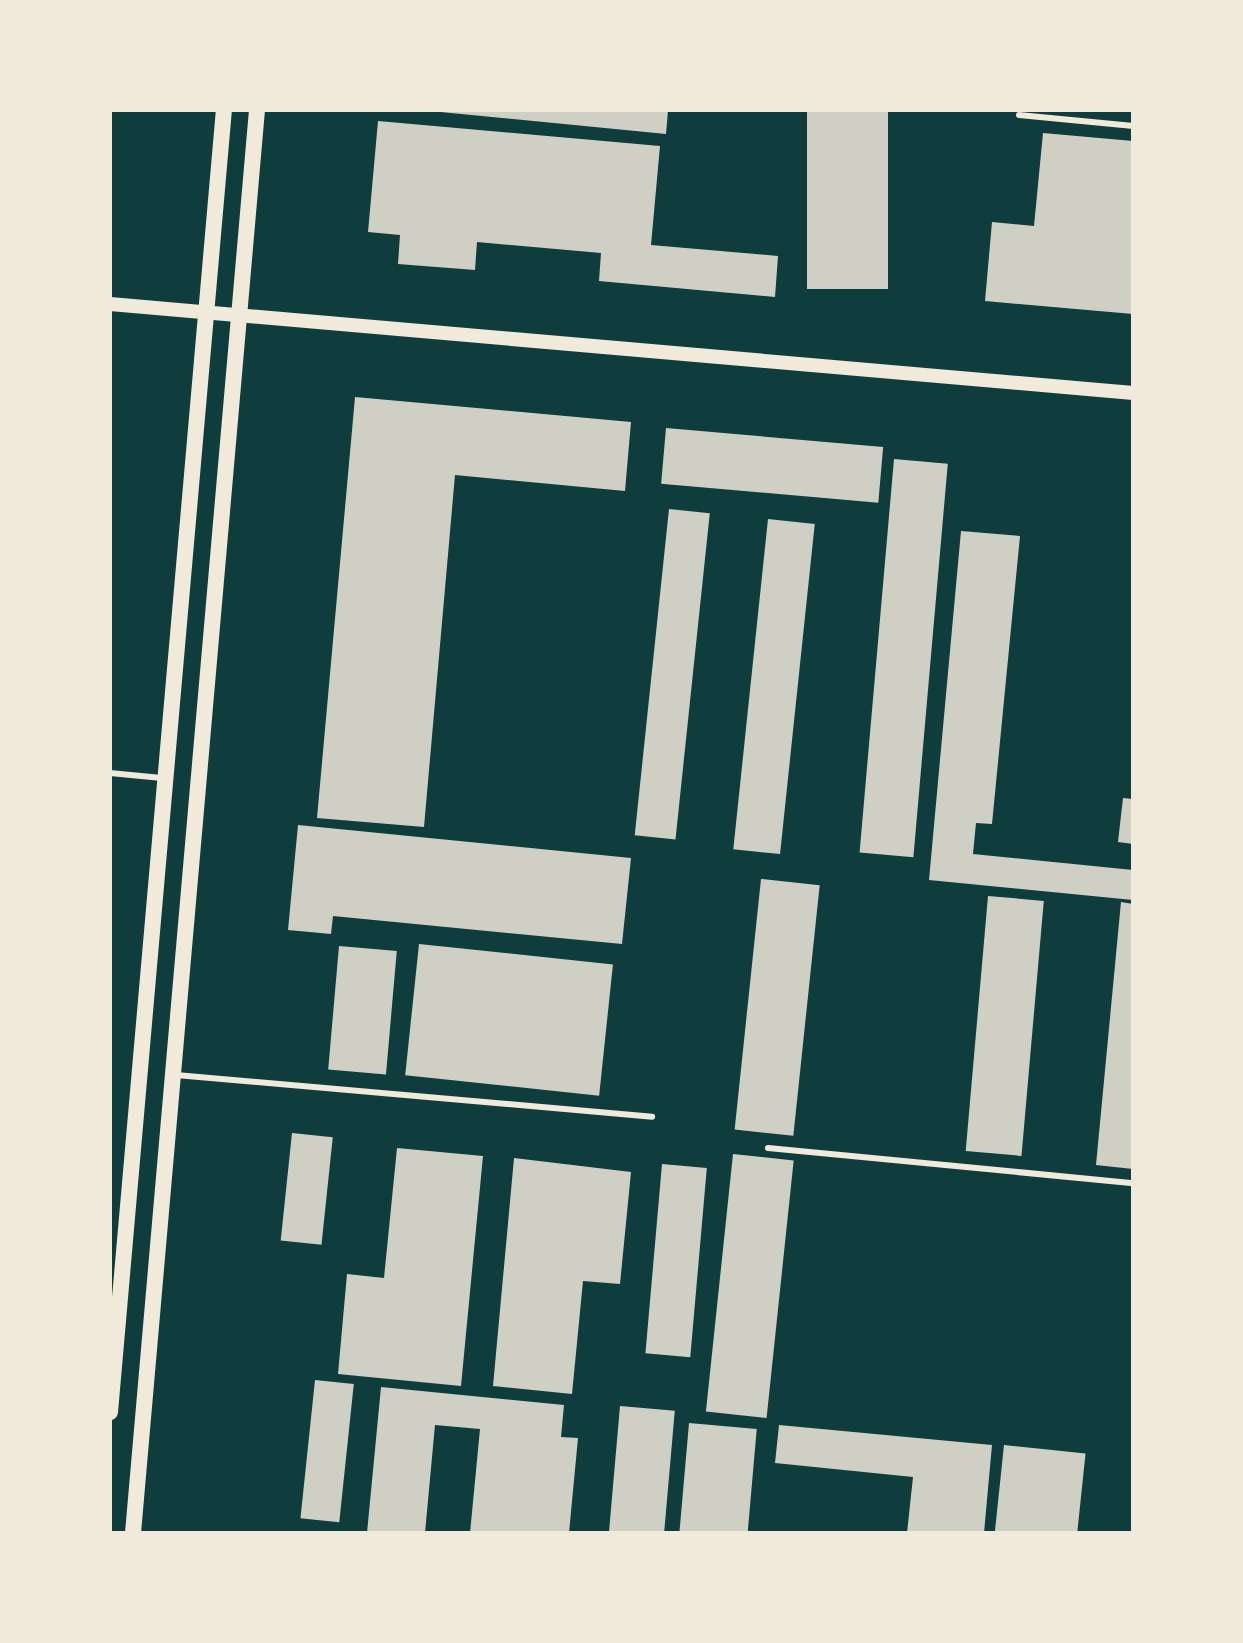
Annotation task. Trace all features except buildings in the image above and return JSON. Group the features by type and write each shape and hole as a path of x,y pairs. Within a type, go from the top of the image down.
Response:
{"main road":[{"path":"110,1412 224,110"},
{"path":"133,1533 257,110"}],"street":[{"path":"110,304 1133,393"}],"lane":[{"path":"1019,115 1133,126"},
{"path":"110,773 165,779"},
{"path":"173,1075 652,1117"},
{"path":"768,1148 1133,1183"}]}
